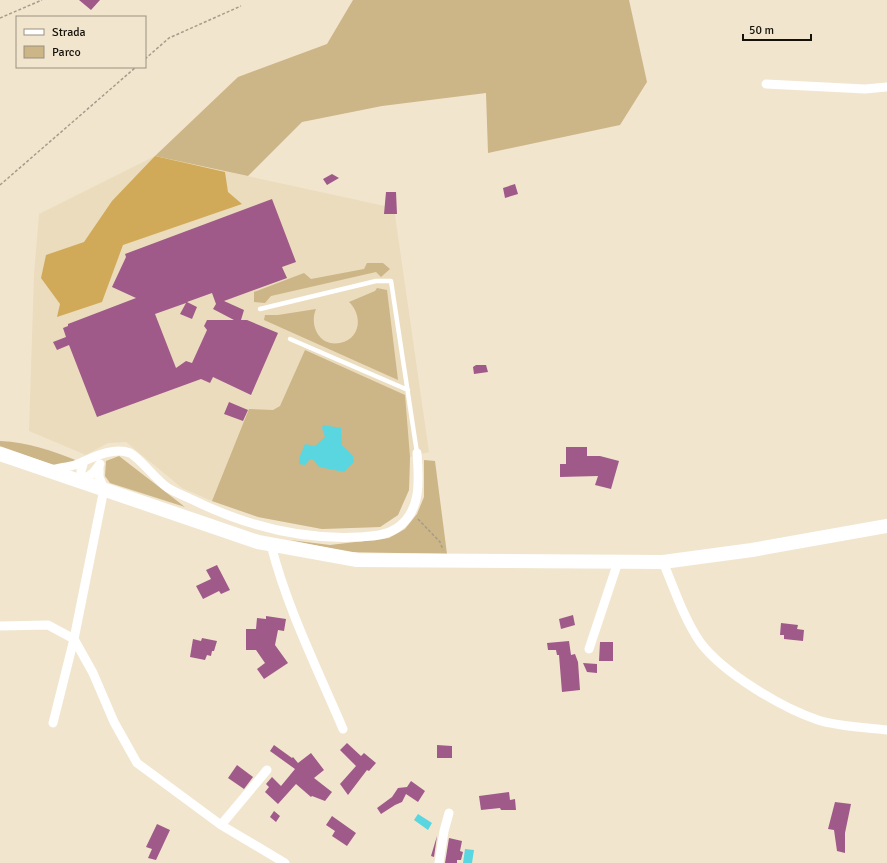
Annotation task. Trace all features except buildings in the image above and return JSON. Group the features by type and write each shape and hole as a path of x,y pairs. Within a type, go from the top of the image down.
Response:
{"main road":[{"path":"0,454 82,481 213,528 271,545 357,560 446,562 663,562 752,550 887,526"}],"street":[{"path":"766,84 865,90 887,87"},
{"path":"50,471 105,453 130,453 167,488 220,513 279,530 307,536 337,538 382,536 397,528 411,513 419,488 417,453"},
{"path":"82,481 93,473 105,453"},
{"path":"82,481 81,471 84,461"},
{"path":"53,723 74,639 104,489 99,477 99,465"},
{"path":"271,545 278,574 287,600 343,729"},
{"path":"589,649 618,562"},
{"path":"663,562 685,613 700,642 719,662 770,698 819,720 887,730"},
{"path":"0,626 48,625 74,639 93,673 114,722 137,763 221,826 285,863"},
{"path":"221,826 266,770"},
{"path":"439,863 449,813"}],"lane":[{"path":"260,308 376,281 392,282 417,453"},
{"path":"290,339 408,390"}],"path":[{"path":"0,18 42,0"},
{"path":"146,58 169,38 241,6"},
{"path":"0,185 135,68"},
{"path":"411,513 440,542 446,562"}],"shaded area":[{"path":"155,156 394,208 429,452 410,457 409,490 398,515 380,527 322,529 258,517 212,501 182,488 126,442 108,443 86,455 29,431 34,274 39,214"},
{"path":"155,156 225,172 228,192 242,204 123,245 102,302 57,317 60,304 41,278 46,255 84,242 112,201"}],"green space":[{"path":"353,0 629,0 647,82 620,125 488,153 486,93 382,106 302,122 248,176 155,156 238,77 327,44"},
{"path":"367,263 383,263 390,269 381,277 376,272 271,296 265,303 254,302 254,292 304,273 311,279 364,269"},
{"path":"377,288 387,290 398,380 264,320 265,315 278,315 316,309 314,322 318,334 326,342 340,343 353,336 358,325 356,313 349,302 375,291"},
{"path":"305,350 405,395 410,457 409,490 398,515 380,527 322,529 258,517 212,501 249,409 273,410 280,406"},
{"path":"0,441 31,445 78,461 56,466 0,446"},
{"path":"119,456 185,507 110,483 105,476 106,461"},
{"path":"424,460 435,461 447,554 348,552 290,540 330,545 389,538 405,529 417,514 424,497"}],"water":[{"path":"323,425 341,428 342,445 353,456 354,462 344,472 319,467 313,459 309,460 305,465 299,464 300,456 305,444 315,446 325,437 322,428"},
{"path":"418,814 432,823 428,830 414,820"},
{"path":"465,849 474,850 472,863 463,863"}]}
